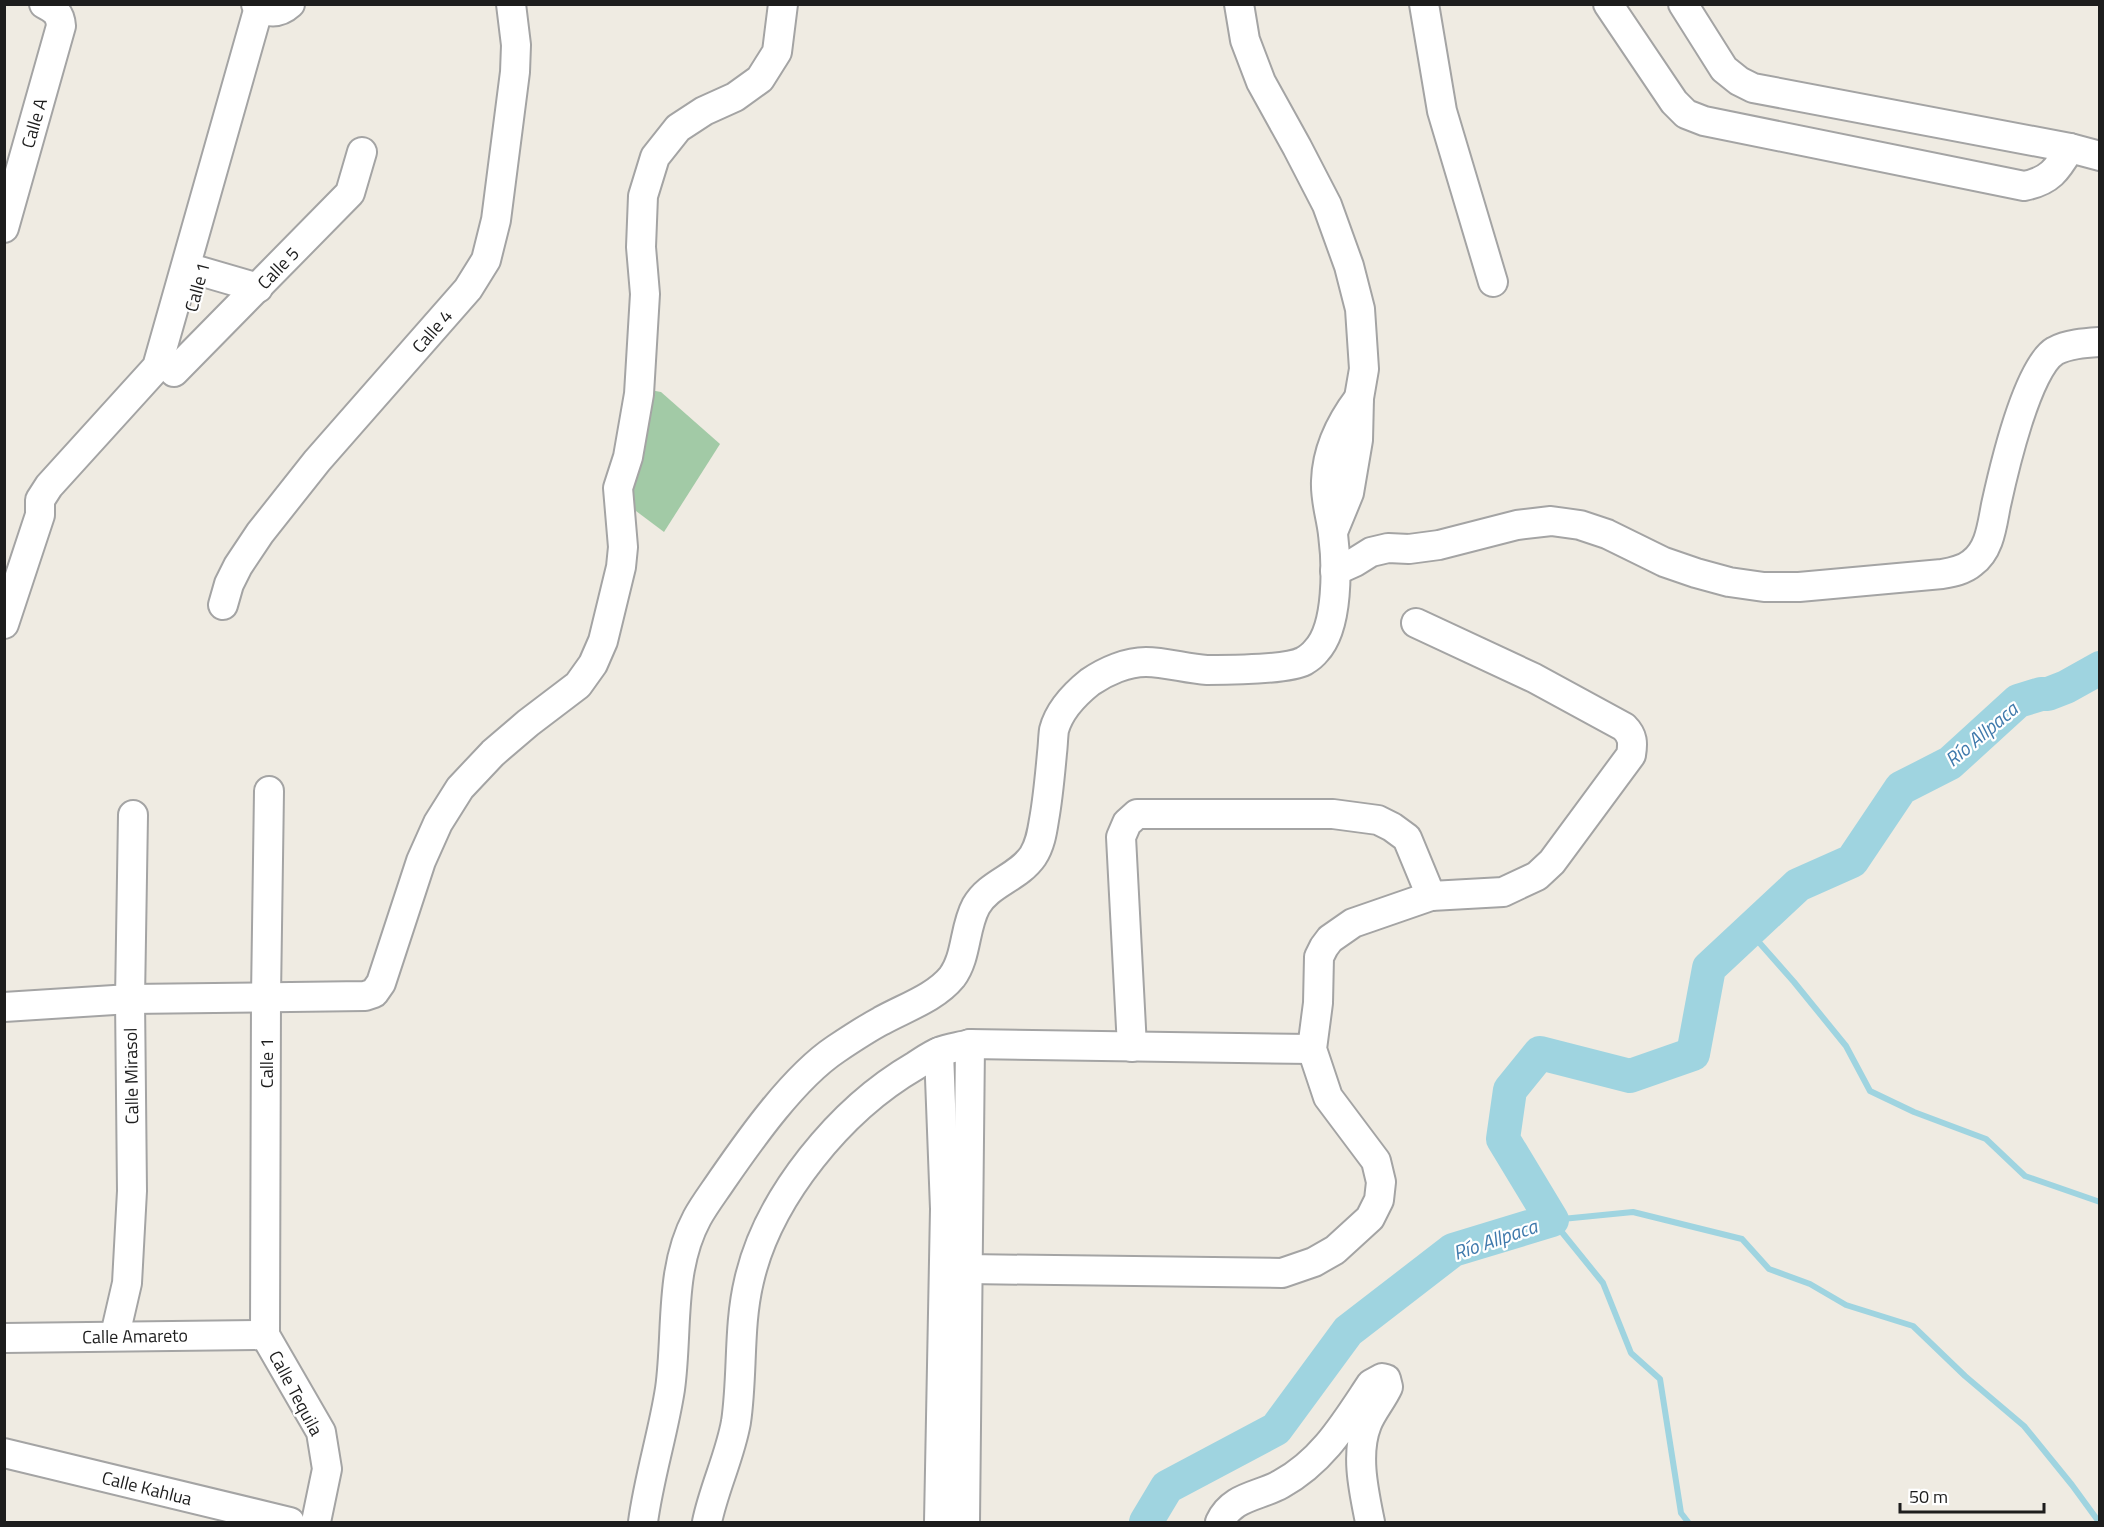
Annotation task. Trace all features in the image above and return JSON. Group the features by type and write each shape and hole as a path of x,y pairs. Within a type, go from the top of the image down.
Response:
{"street":[{"name":"Calle 4","path":"223,605 229,584 238,566 260,533 317,461 468,289 486,260 496,220 515,72 516,45 511,4"},
{"path":"4,1007 130,999 365,996 374,993 381,983 422,861 438,823 460,788 493,753 578,685 593,664 603,641 621,567 623,547 618,488 628,457 639,394 645,294 641,247 646,186 655,157 678,128 704,111 735,97 760,79 777,52 783,4"},
{"path":"643,1522 647,1493 665,1425 673,1366 675,1303 682,1257 696,1218 736,1159 795,1085 831,1053 879,1022 934,992 952,976 961,958 969,922 978,902 993,887 1017,872 1031,859 1041,840 1055,727 1067,705 1091,682 1118,667 1146,662 1206,670 1287,665 1304,661 1316,651 1326,637 1331,618 1335,571 1333,532 1349,493 1358,440 1359,398 1364,369 1360,309 1349,266 1327,205 1261,82 1245,40 1239,4"},
{"path":"1424,4 1442,111 1493,282"},
{"path":"1608,4 1674,102 1686,114 1704,121 2024,186 2041,183 2051,175 2070,148"},
{"path":"1683,4 1724,69 1739,81 1753,88 2070,148 2100,156"},
{"name":"Calle 1","path":"4,624 40,515 40,500 49,486 155,372 194,269 270,7"},
{"name":"Calle A","path":"4,228 11,179 61,26 52,11"},
{"name":"Calle 5","path":"174,372 350,193 362,152"},
{"path":"194,269 258,288"},
{"name":"Calle 1","path":"40,515 72,486 168,382 174,372 194,269"},
{"path":"1335,571 1371,552 1388,548 1409,549 1439,544 1516,525 1551,520 1580,525 1607,534 1664,562 1696,573 1729,582 1764,587 1799,587 1958,571 1973,563 1983,550 1990,534 2012,439 2040,366 2053,352 2074,344 2100,342"},
{"path":"956,1268 1282,1273 1304,1266 1335,1250 1370,1218 1380,1200 1381,1182 1376,1161 1328,1097 1312,1049 1318,1003 1319,957 1329,939 1353,922 1431,896 1503,892 1537,876 1552,862 1631,755 1633,744 1630,733 1624,727 1534,678 1416,623"},
{"name":"Calle 1","path":"265,1335 269,791"},
{"path":"1132,1047 1121,837 1127,823 1137,814 1333,814 1378,820 1392,826 1407,838 1431,896"},
{"name":"Calle Mirasol","path":"115,1335 127,1283 132,1191 130,999 133,815"},
{"path":"706,1522 736,1422 740,1350 748,1283 757,1253 769,1225 809,1161 842,1123 866,1101 902,1073 939,1052 970,1044 1312,1049"},
{"path":"939,1522 970,1044"},
{"path":"939,1052 945,1209 956,1268 965,1522"},
{"name":"Calle Amareto","path":"4,1338 265,1335"},
{"name":"Calle Tequila","path":"265,1335 321,1432 327,1469 316,1522"},
{"path":"1220,1522 1225,1511 1237,1502 1279,1485 1304,1469 1322,1453 1371,1384 1382,1378 1386,1379 1388,1387 1367,1424 1363,1436 1363,1473 1370,1522"},
{"name":"Calle Kahlua","path":"4,1454 290,1522"}],"green space":[{"path":"650,390 661,392 720,444 664,532 624,502"}],"waterway":[{"name":"Río Allpaca","path":"1146,1522 1167,1487 1276,1429 1348,1331 1453,1250 1552,1220 1503,1139 1510,1090 1540,1053 1630,1076 1693,1054 1709,968 1798,885 1852,861 1901,788 1950,763 2018,701 2066,687 2100,668"},
{"path":"1749,931 1846,1046 1870,1091 1914,1112 1986,1139 2025,1176 2100,1202"},
{"path":"1552,1220 1633,1212 1742,1239 1769,1269 1810,1284 1846,1305 1913,1326 1965,1376 2024,1426 2099,1522"},
{"path":"1552,1220 1603,1283 1631,1353 1660,1379 1681,1513 1688,1522"}]}
